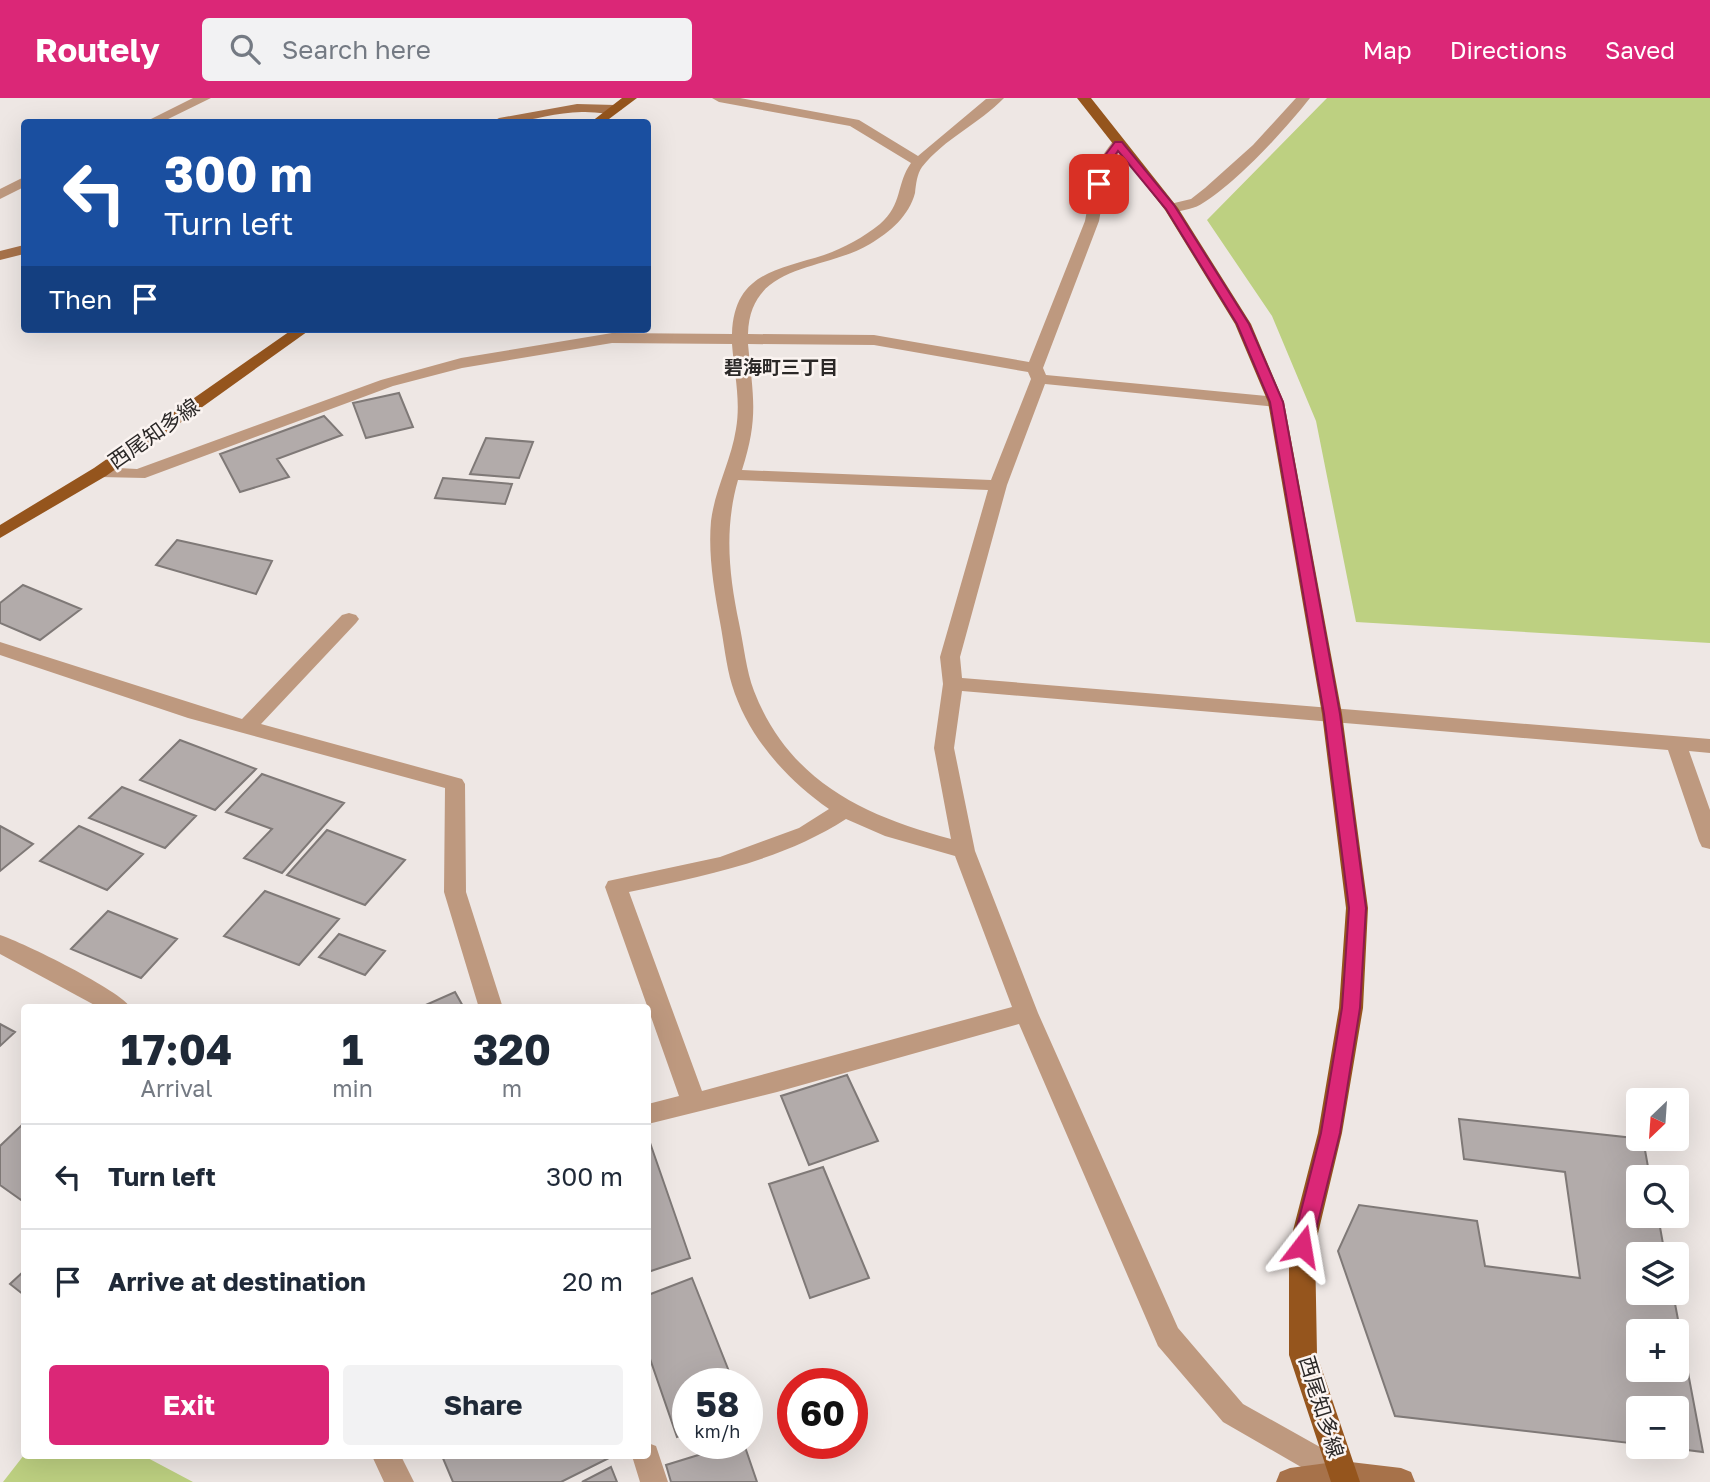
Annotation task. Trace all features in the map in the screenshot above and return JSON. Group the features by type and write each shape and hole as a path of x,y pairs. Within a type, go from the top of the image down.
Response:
{"main road":[{"path":"601,119 630,98"},
{"name":"西尾知多線","path":"1084,98 1171,208 1243,324 1276,402 1332,714 1357,908 1351,1008 1330,1133 1302,1246 1303,1355 1344,1479"},
{"name":"西尾知多線","path":"1,532 100,472 297,333"}],"street":[{"path":"158,119 204,98"},
{"path":"719,98 854,123 919,162"},
{"path":"964,851 882,827 845,809 809,784 777,753 756,720 743,688 719,552 722,510 745,427 747,406 738,337 743,309 758,285 797,266 836,255 895,218 901,212 914,168 919,162 997,98"},
{"path":"1171,208 1196,202 1210,191 1258,148 1303,98"},
{"path":"516,119 577,108 615,109"},
{"path":"1118,144 1102,166 1091,221 998,485 950,657 953,684 944,748 964,851 1026,1013 1168,1337 1233,1413 1344,1479"},
{"path":"0,195 21,183"},
{"path":"0,256 21,250"},
{"path":"100,472 139,474 387,383 461,363 612,338 874,340 1037,373 1276,402"},
{"path":"731,475 998,485"},
{"path":"246,727 349,619"},
{"path":"0,648 181,709 455,784 455,892 490,1004"},
{"path":"953,684 1710,746"},
{"path":"1676,743 1710,841"},
{"path":"694,1103 616,887 723,864 807,834 845,809"},
{"path":"0,944 112,1004"},
{"path":"651,1113 1026,1013"},
{"path":"388,1459 400,1482"},
{"path":"647,1459 654,1482"},
{"path":"1290,1482 1344,1479 1401,1482"}],"green space":[{"path":"1327,98 1710,98 1710,643 1356,622 1316,421 1272,316 1207,220"},
{"path":"21,1459 150,1459 193,1482 3,1482"}],"building":[{"path":"399,393 413,427 366,438 353,403"},
{"path":"324,416 342,435 277,459 289,477 240,492 220,454"},
{"path":"486,438 533,442 519,478 470,474"},
{"path":"443,478 512,484 505,504 435,498"},
{"path":"177,540 272,561 256,594 156,565"},
{"path":"23,585 81,609 40,640 0,623 0,603"},
{"path":"180,740 256,769 215,810 140,780"},
{"path":"262,774 344,803 282,873 244,858 272,829 226,812"},
{"path":"122,787 196,816 165,848 89,818"},
{"path":"0,826 33,844 0,871"},
{"path":"79,826 143,854 107,890 40,861"},
{"path":"327,830 405,860 365,905 287,875"},
{"path":"265,891 339,919 299,965 224,936"},
{"path":"108,911 177,939 141,978 71,949"},
{"path":"339,934 385,951 365,975 319,957"},
{"path":"455,992 462,1004 428,1004"},
{"path":"0,1024 15,1032 0,1046"},
{"path":"847,1075 878,1141 809,1165 781,1096"},
{"path":"1459,1119 1626,1137 1626,1152 1645,1152 1648,1165 1626,1165 1626,1228 1660,1228 1663,1242 1626,1242 1626,1305 1675,1305 1678,1319 1626,1319 1626,1382 1689,1382 1689,1378 1703,1452 1689,1450 1689,1396 1626,1396 1626,1443 1395,1416 1338,1251 1359,1205 1477,1221 1485,1266 1580,1278 1565,1172 1464,1159"},
{"path":"21,1126 21,1200 0,1185 0,1146"},
{"path":"651,1146 690,1258 651,1271"},
{"path":"823,1167 869,1278 810,1298 769,1184"},
{"path":"21,1274 21,1293 10,1284"},
{"path":"692,1278 728,1368 672,1368 672,1423 651,1362 651,1294"},
{"path":"443,1459 607,1459 561,1482 453,1482"},
{"path":"685,1459 749,1459 757,1482 671,1482 666,1465"},
{"path":"611,1467 617,1482 582,1482"}],"district":[{"name":"碧海町三丁目","path":"781,367"}],"route":[{"path":"1099,184 1102,166 1118,144 1171,208 1243,324 1276,402 1332,714 1357,908 1351,1008 1330,1133 1302,1246"}]}
